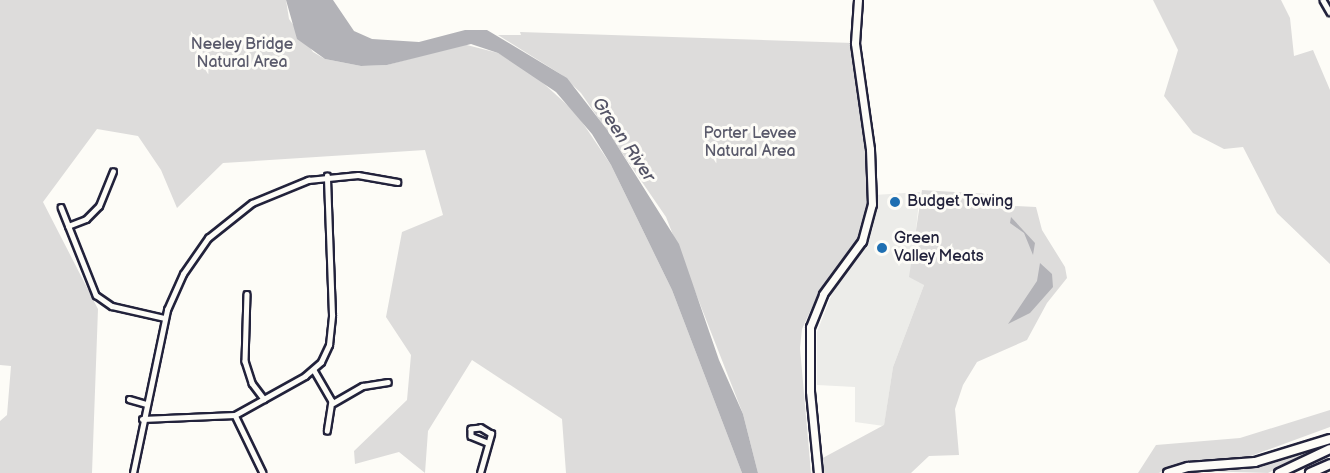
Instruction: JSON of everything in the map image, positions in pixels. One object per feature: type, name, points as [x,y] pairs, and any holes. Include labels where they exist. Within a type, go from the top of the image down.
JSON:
[{"type":"highway","points":[[1168,473],[1188,467],[1255,462],[1330,439]]},
{"type":"highway","points":[[1279,473],[1330,449]]},
{"type":"highway","points":[[1310,473],[1330,464]]},
{"type":"highway","points":[[1174,473],[1192,473]]},
{"type":"street","points":[[818,473],[810,383],[810,327],[823,294],[862,241],[872,204],[870,149],[855,43],[858,0]]},
{"type":"street","points":[[1323,0],[1330,12]]},
{"type":"street","points":[[68,226],[86,219],[99,206],[113,172]]},
{"type":"street","points":[[142,419],[235,415],[314,370],[326,355],[331,332],[333,261],[327,176]]},
{"type":"street","points":[[133,473],[142,419],[165,318],[183,274],[218,228],[264,197],[327,176],[397,182]]},
{"type":"street","points":[[61,207],[86,279],[98,298],[112,306],[165,318]]},
{"type":"street","points":[[247,294],[245,361],[252,383],[264,399]]},
{"type":"street","points":[[314,370],[333,403],[327,431]]},
{"type":"street","points":[[333,403],[363,386],[388,382]]},
{"type":"street","points":[[129,399],[146,404]]},
{"type":"street","points":[[235,415],[264,473]]},
{"type":"street","points":[[480,473],[488,443],[489,430],[471,429],[471,436],[488,443]]},
{"type":"shaded area","points":[[286,0],[333,0],[354,31],[372,39],[419,42],[465,30],[487,30],[567,78],[608,131],[679,244],[719,360],[743,414],[758,473],[742,473],[672,290],[611,165],[592,134],[556,92],[498,53],[471,44],[387,65],[361,66],[325,59],[297,39]]},
{"type":"shaded area","points":[[920,192],[915,239],[924,285],[893,367],[884,426],[855,422],[855,387],[817,385],[817,332],[833,291],[873,229],[874,195]]},
{"type":"shaded area","points":[[1011,217],[1035,243],[1033,255],[1024,233],[1010,223]]},
{"type":"shaded area","points":[[1040,263],[1052,274],[1053,287],[1030,313],[1008,324],[1037,281]]},
{"type":"green space","name":"Neeley Bridge Natural Area","points":[[0,0],[286,0],[289,19],[313,52],[325,59],[361,66],[387,65],[463,44],[498,53],[531,72],[576,113],[611,165],[672,290],[742,473],[566,473],[562,419],[472,360],[428,431],[425,473],[399,452],[355,464],[354,451],[407,400],[411,355],[386,317],[402,232],[443,215],[425,150],[223,163],[177,208],[161,170],[138,136],[97,129],[43,202],[98,309],[92,473],[0,473],[0,421],[7,415],[11,366],[0,365]]},
{"type":"green space","points":[[1153,0],[1281,0],[1290,18],[1294,56],[1313,50],[1330,90],[1330,264],[1277,213],[1243,147],[1224,149],[1193,133],[1164,96],[1178,50]]},
{"type":"green space","name":"Porter Levee Natural Area","points":[[520,32],[853,43],[868,152],[869,206],[858,239],[820,290],[802,329],[800,348],[811,473],[758,473],[743,414],[666,217],[581,93],[562,75],[498,35],[521,35]]},
{"type":"green space","points":[[922,190],[988,194],[993,205],[1036,207],[1042,230],[1065,267],[1067,278],[1047,303],[1027,340],[977,362],[963,385],[955,409],[959,455],[929,456],[911,473],[822,473],[819,460],[884,425],[893,367],[924,285],[909,277]]},
{"type":"green space","points":[[1330,410],[1330,427],[1248,457],[1172,465],[1159,473],[1138,473],[1156,445],[1240,438]]},
{"type":"green space","points":[[1321,445],[1268,473],[1197,471],[1249,468]]},
{"type":"place","name":"Budget Towing","points":[[895,202]]},
{"type":"place","name":"Green Valley Meats","points":[[882,248]]},
{"type":"water label","name":"Green River","points":[[623,140]]}]
